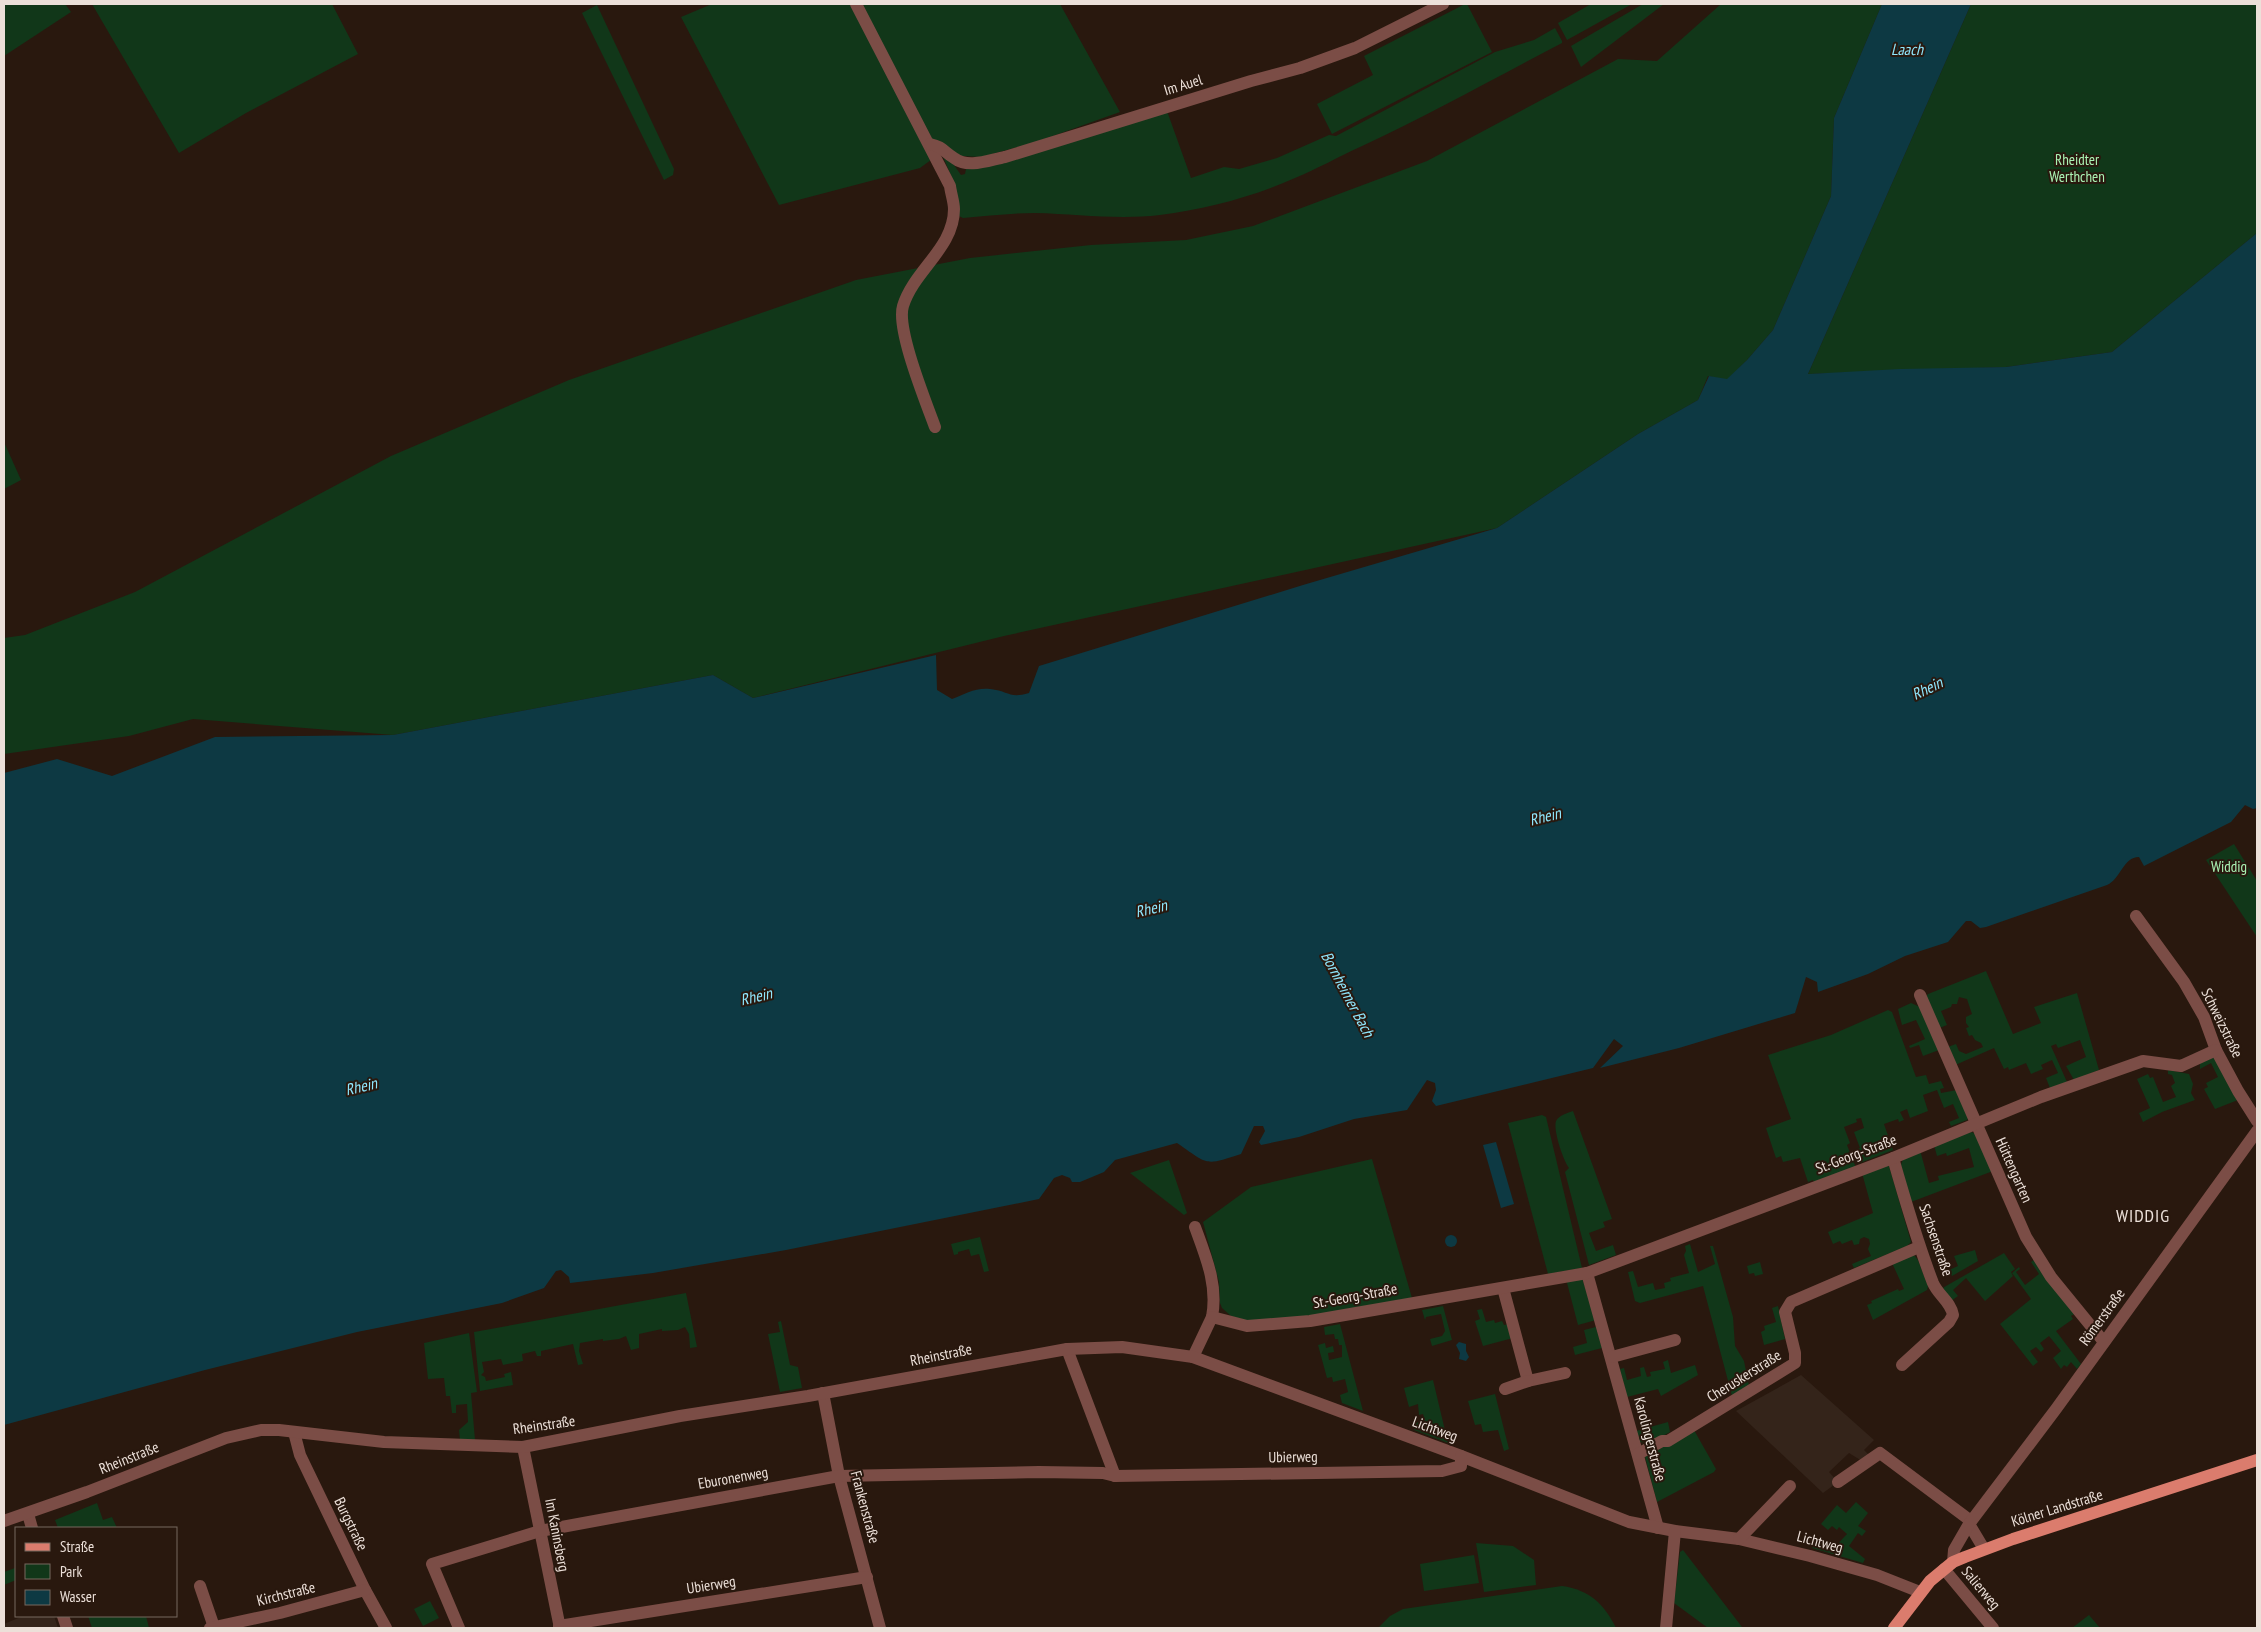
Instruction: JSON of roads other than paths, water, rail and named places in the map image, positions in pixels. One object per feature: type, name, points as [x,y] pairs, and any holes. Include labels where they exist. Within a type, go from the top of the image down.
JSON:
[{"type":"main road","name":"Kölner Landstraße","points":[[1894,1628],[1920,1592],[1949,1565],[1984,1549],[2257,1460]]},
{"type":"street","points":[[856,4],[930,144],[950,186],[954,208],[953,223],[944,244],[914,282],[902,307],[904,335],[935,427]]},
{"type":"street","name":"Im Auel","points":[[930,144],[941,147],[954,159],[965,164],[1005,157],[1251,81],[1300,68],[1355,48],[1443,4]]},
{"type":"street","name":"Schweizstraße","points":[[2136,916],[2184,982],[2204,1017],[2216,1050],[2257,1121]]},
{"type":"street","name":"Hüttengarten","points":[[1920,995],[2026,1237],[2051,1277],[2104,1342]]},
{"type":"street","name":"St.-Georg-Straße","points":[[1212,1317],[1247,1326],[1310,1321],[1588,1273],[1893,1158],[2041,1098],[2143,1061],[2181,1066],[2216,1050]]},
{"type":"street","name":"Römerstraße","points":[[1949,1565],[1954,1550],[1970,1522],[2056,1409],[2257,1131]]},
{"type":"street","name":"Sachsenstraße","points":[[1893,1158],[1919,1247],[1935,1288],[1952,1308],[1953,1315],[1949,1322],[1902,1365]]},
{"type":"street","points":[[1193,1357],[1212,1317],[1215,1293],[1208,1261],[1195,1227]]},
{"type":"street","name":"Cheruskerstraße","points":[[1638,1454],[1662,1441],[1668,1441],[1707,1419],[1795,1363],[1795,1353],[1785,1312],[1791,1302],[1919,1247]]},
{"type":"street","name":"Karolingerstraße","points":[[1588,1273],[1658,1528]]},
{"type":"street","points":[[1503,1288],[1528,1381]]},
{"type":"street","points":[[1612,1357],[1675,1340]]},
{"type":"street","name":"Lichtweg","points":[[1067,1349],[1122,1347],[1193,1357],[1461,1456],[1629,1522],[1675,1531],[1739,1539],[1810,1556],[1869,1572],[1920,1592]]},
{"type":"street","points":[[1067,1349],[1115,1476]]},
{"type":"street","name":"Rheinstraße","points":[[4,1521],[28,1514],[226,1438],[261,1430],[384,1442],[523,1447],[680,1416],[823,1393],[1067,1349]]},
{"type":"street","points":[[1505,1388],[1565,1373]]},
{"type":"street","name":"Frankenstraße","points":[[823,1393],[840,1476],[880,1628]]},
{"type":"street","name":"Burgstraße","points":[[294,1432],[300,1455],[365,1590],[386,1628]]},
{"type":"street","name":"Im Kaninsberg","points":[[523,1447],[560,1627]]},
{"type":"street","points":[[1838,1482],[1880,1453],[1970,1522],[1984,1549]]},
{"type":"street","name":"Ubierweg","points":[[1115,1476],[1442,1471],[1461,1466],[1461,1456]]},
{"type":"street","name":"Eburonenweg","points":[[459,1628],[432,1564],[540,1531],[840,1476],[1039,1472],[1103,1473],[1115,1476]]},
{"type":"street","points":[[1739,1539],[1790,1486]]},
{"type":"street","points":[[28,1514],[32,1527]]},
{"type":"street","points":[[1666,1628],[1675,1531]]},
{"type":"street","name":"Salierweg","points":[[1949,1565],[1993,1628]]},
{"type":"street","name":"Ubierweg","points":[[560,1627],[867,1576]]},
{"type":"street","name":"Kirchstraße","points":[[200,1586],[212,1628],[280,1613],[365,1590]]},
{"type":"water","points":[[1882,4],[1971,4],[1808,374],[1900,369],[2006,367],[2112,352],[2257,233],[2257,808],[2253,809],[2245,805],[2231,822],[2144,866],[2139,857],[2134,858],[2107,885],[1986,927],[1980,928],[1971,921],[1966,921],[1948,942],[1905,956],[1868,974],[1818,992],[1817,982],[1806,977],[1795,1013],[1679,1048],[1600,1068],[1623,1046],[1614,1039],[1593,1068],[1436,1106],[1432,1101],[1436,1090],[1435,1083],[1427,1080],[1407,1110],[1354,1119],[1299,1137],[1261,1145],[1259,1142],[1265,1131],[1263,1126],[1254,1126],[1241,1154],[1213,1162],[1195,1156],[1177,1143],[1115,1160],[1104,1172],[1080,1182],[1072,1182],[1070,1178],[1062,1175],[1054,1178],[1039,1199],[786,1250],[653,1273],[570,1283],[569,1277],[561,1270],[556,1271],[544,1288],[502,1303],[357,1332],[205,1370],[4,1425],[4,773],[57,759],[112,776],[215,737],[393,735],[713,675],[753,698],[936,655],[937,690],[952,699],[980,689],[1022,695],[1029,693],[1039,666],[1497,528],[1638,434],[1698,400],[1709,376],[1727,379],[1747,360],[1773,330],[1831,196],[1834,118]]},
{"type":"water","points":[[1496,1142],[1514,1204],[1501,1208],[1483,1145]]},
{"type":"water","points":[[1449,1235],[1453,1235],[1457,1241],[1453,1247],[1449,1247],[1445,1243],[1445,1239]]},
{"type":"water","points":[[1459,1342],[1466,1344],[1466,1351],[1469,1357],[1466,1361],[1459,1359],[1460,1353],[1456,1345]]},
{"type":"district","name":"WIDDIG","points":[[2143,1216]]},
{"type":"water label","name":"Laach","points":[[1907,49]]},
{"type":"water label","name":"Rhein","points":[[1927,688]]},
{"type":"water label","name":"Rhein","points":[[1545,816]]},
{"type":"water label","name":"Rhein","points":[[1151,908]]},
{"type":"water label","name":"Bornheimer Bach","points":[[1348,994]]},
{"type":"water label","name":"Rhein","points":[[756,996]]},
{"type":"water label","name":"Rhein","points":[[361,1086]]},
{"type":"park label","name":"Rheidter Werthchen","points":[[2077,168]]},
{"type":"park label","name":"Widdig","points":[[2229,867]]}]
